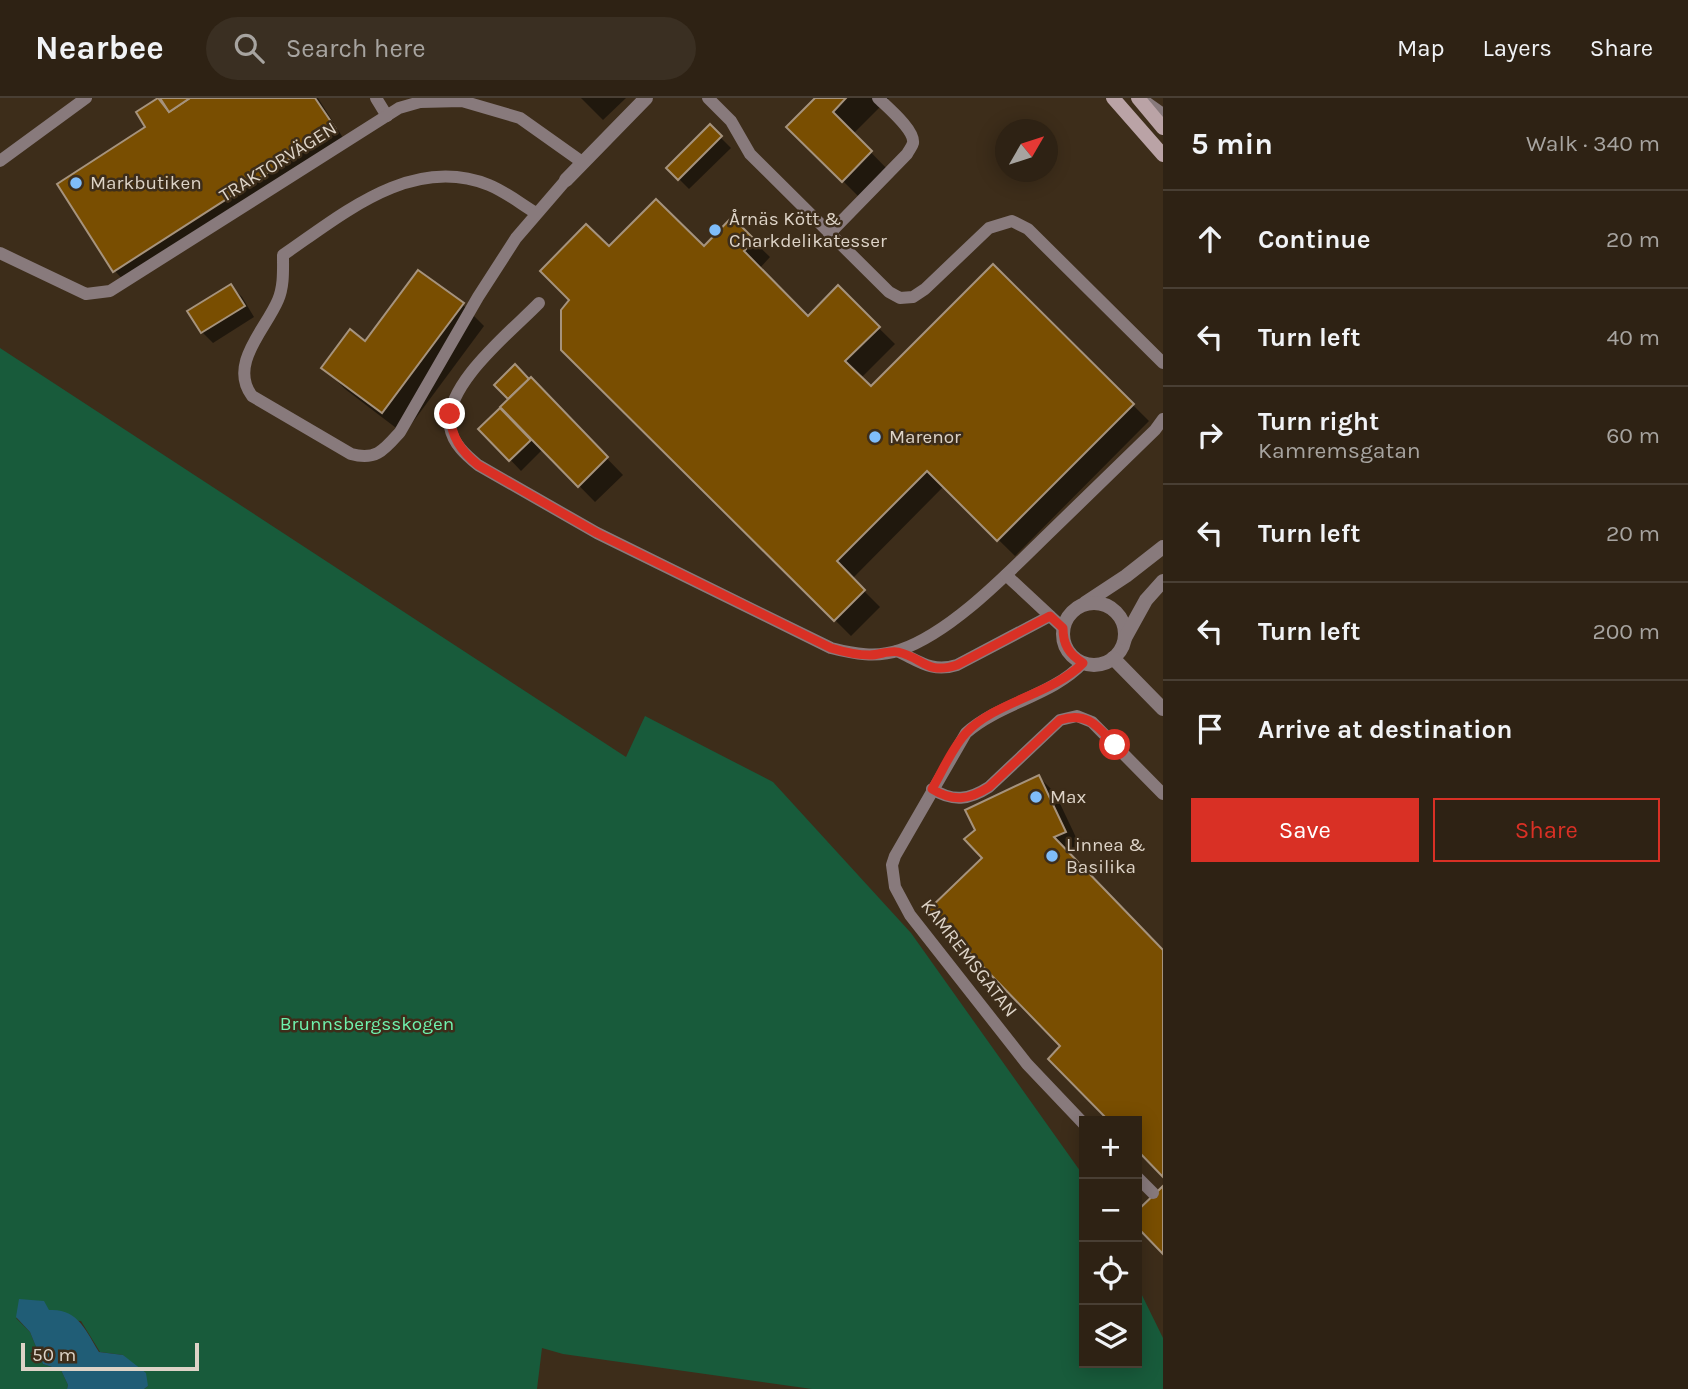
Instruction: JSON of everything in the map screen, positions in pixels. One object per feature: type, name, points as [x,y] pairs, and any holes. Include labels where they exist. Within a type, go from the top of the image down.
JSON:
[{"type":"main road","points":[[1113,98],[1163,155]]},
{"type":"main road","points":[[1139,98],[1163,128]]},
{"type":"street","points":[[566,180],[646,98]]},
{"type":"street","points":[[1163,547],[1126,576],[1074,610],[1063,628],[1067,649],[1083,663],[1094,665],[1113,657],[1121,649],[1146,600],[1163,582]]},
{"type":"street","points":[[1083,604],[1094,603],[1114,610],[1121,618],[1124,639]]},
{"type":"street","points":[[1113,657],[1163,709]]},
{"type":"lane","points":[[0,161],[86,98]]},
{"type":"lane","points":[[376,98],[387,116]]},
{"type":"lane","points":[[708,98],[731,121],[750,154],[889,292],[900,298],[913,297],[925,289],[989,228],[1012,221],[1028,229],[1163,363]]},
{"type":"lane","points":[[829,234],[913,144],[912,134],[906,126],[878,98]]},
{"type":"lane","points":[[1139,98],[1163,114]]},
{"type":"lane","name":"TRAKTORVÄGEN","points":[[0,253],[86,294],[110,291],[399,108],[421,102],[462,101],[520,118],[582,162]]},
{"type":"lane","points":[[536,213],[491,186],[467,178],[441,175],[416,179],[386,190],[354,207],[283,255],[283,284],[279,299],[244,362],[246,388],[252,396],[351,454],[362,457],[376,455],[400,432],[478,297],[516,238],[566,180]]},
{"type":"lane","points":[[539,303],[469,375],[455,398],[450,414],[450,427],[464,453],[478,465],[597,533],[831,648],[855,654],[873,655],[897,651],[915,644],[944,625],[1006,575],[1163,419]]},
{"type":"lane","points":[[1006,575],[1063,628]]},
{"type":"lane","points":[[897,651],[934,669],[944,669],[957,665],[1050,616]]},
{"type":"lane","name":"KAMREMSGATAN","points":[[1079,1119],[1027,1064],[916,922],[900,899],[893,874],[895,856],[959,743],[972,727],[1068,676],[1083,663]]},
{"type":"lane","points":[[932,789],[951,799],[968,798],[980,793],[1060,720],[1077,716],[1092,722],[1163,794]]},
{"type":"lane","points":[[1139,1179],[1153,1193]]},
{"type":"green space","name":"Brunnsbergsskogen","points":[[0,348],[626,757],[645,716],[773,782],[911,933],[1079,1169],[1079,1368],[1142,1368],[1142,1295],[1163,1338],[1163,1389],[812,1389],[563,1354],[542,1348],[537,1389],[144,1389],[148,1386],[123,1355],[100,1352],[81,1321],[16,1318],[30,1332],[43,1364],[61,1370],[68,1385],[67,1389],[0,1389]]},
{"type":"water","points":[[19,1299],[44,1301],[49,1310],[59,1310],[74,1317],[99,1352],[123,1355],[146,1373],[148,1386],[144,1389],[67,1389],[68,1385],[61,1370],[43,1364],[30,1332],[16,1317]]},
{"type":"building","points":[[158,98],[169,112],[190,98],[315,98],[336,129],[113,272],[57,184],[145,127],[136,112]]},
{"type":"building","points":[[160,98],[190,98],[169,112]]},
{"type":"building","points":[[815,98],[846,98],[833,112],[872,151],[842,182],[786,127]]},
{"type":"building","points":[[710,124],[722,136],[678,180],[666,168]]},
{"type":"building","name":"Marenor","points":[[656,199],[704,246],[732,217],[755,240],[744,251],[808,316],[838,285],[880,327],[845,361],[871,386],[993,264],[1134,404],[997,541],[927,471],[837,561],[865,590],[834,621],[561,350],[561,310],[569,300],[540,271],[586,224],[609,246]]},
{"type":"building","points":[[418,270],[464,303],[382,413],[321,368],[350,329],[365,341]]},
{"type":"building","points":[[231,284],[245,306],[201,333],[187,311]]},
{"type":"building","points":[[515,364],[529,379],[508,399],[494,385]]},
{"type":"building","points":[[531,377],[608,457],[578,487],[500,407]]},
{"type":"building","points":[[500,408],[531,440],[509,461],[478,429]]},
{"type":"building","points":[[1039,775],[1066,832],[1054,837],[1163,950],[1163,1177],[1142,1155],[1142,1116],[1104,1116],[1048,1059],[1060,1046],[928,910],[982,858],[964,839],[975,830],[965,810]]},
{"type":"building","points":[[1163,1186],[1163,1254],[1142,1232],[1142,1206]]},
{"type":"place","name":"Markbutiken","points":[[76,183]]},
{"type":"place","name":"Årnäs Kött & Charkdelikatesser","points":[[715,230]]},
{"type":"place","name":"Marenor","points":[[875,437]]},
{"type":"place","name":"Max","points":[[1036,797]]},
{"type":"place","name":"Linnea & Basilika","points":[[1052,856]]},
{"type":"route","points":[[450,414],[450,427],[455,440],[464,453],[478,465],[597,533],[831,648],[873,655],[897,651],[934,669],[944,669],[957,665],[1050,616],[1063,628],[1067,649],[1083,663],[1068,676],[983,720],[966,733],[932,789],[951,799],[968,798],[989,787],[1060,720],[1069,717],[1077,716],[1092,722],[1115,745]]}]
